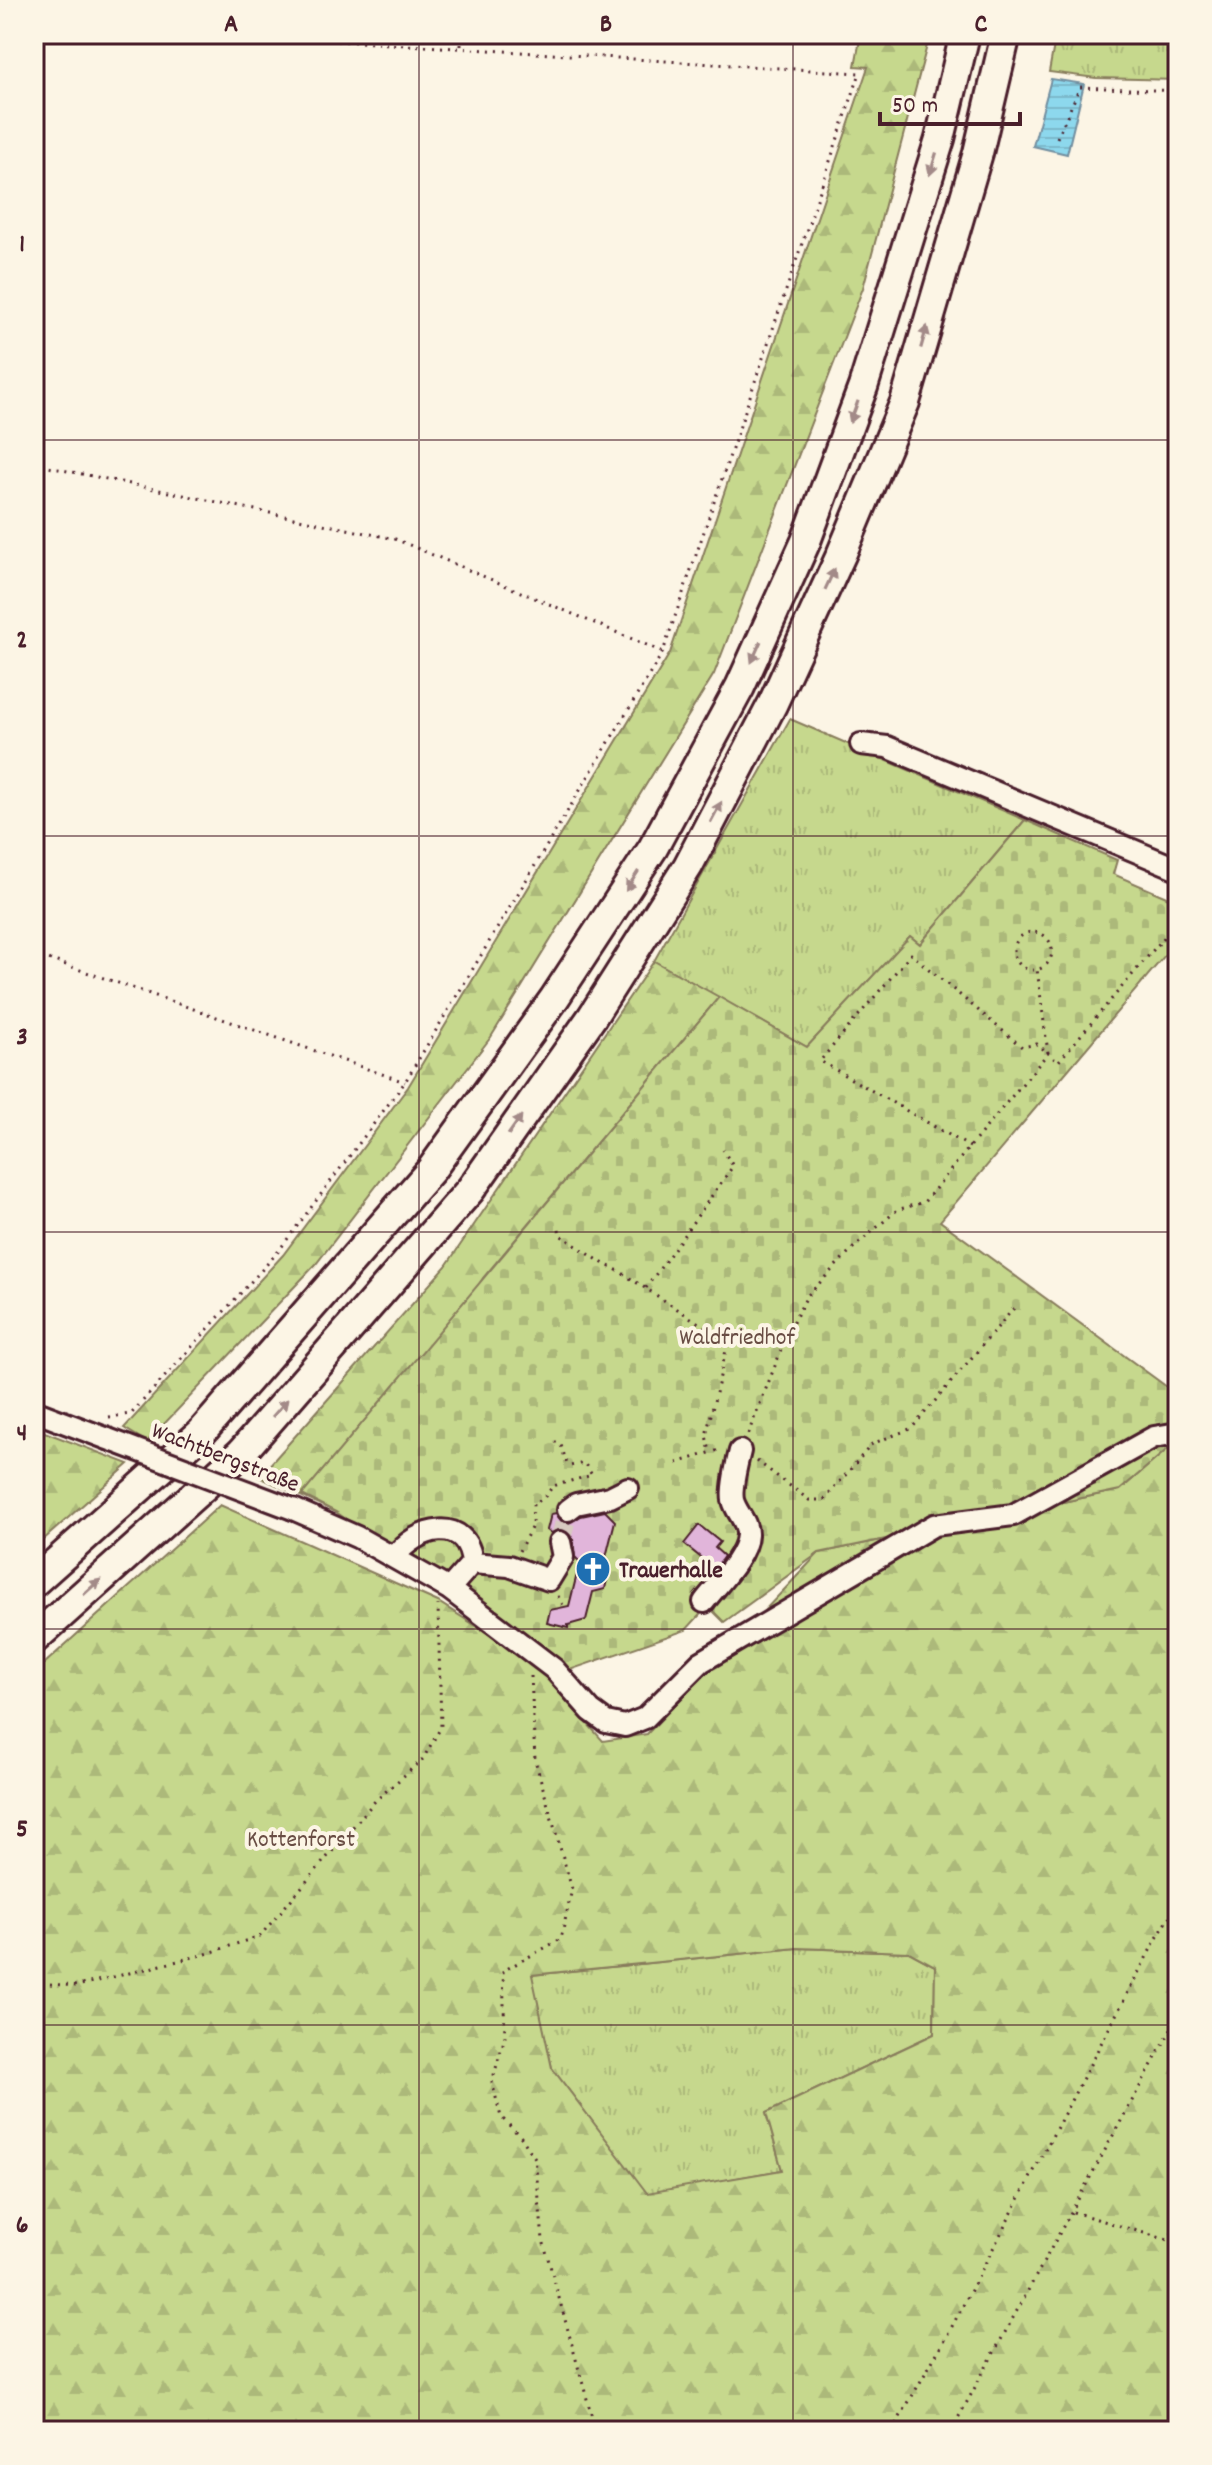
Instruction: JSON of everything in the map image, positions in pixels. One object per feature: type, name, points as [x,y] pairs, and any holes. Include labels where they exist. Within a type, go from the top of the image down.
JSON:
[{"type":"highway","points":[[34,1582],[201,1433],[431,1170],[554,999],[653,848],[740,687],[806,541],[877,343],[940,139],[965,34]]},
{"type":"highway","points":[[34,1639],[241,1453],[471,1189],[592,1017],[688,866],[773,703],[841,555],[905,402],[978,153],[1006,34]]},
{"type":"street","points":[[861,744],[887,747],[1178,869]]},
{"type":"street","name":"Wachtbergstraße","points":[[34,1411],[293,1509],[395,1557],[449,1589],[554,1669],[591,1711],[606,1722],[625,1726],[645,1718],[701,1662],[934,1525],[1013,1515],[1154,1437],[1178,1433]]},
{"type":"street","points":[[704,1602],[745,1544],[746,1526],[733,1495],[740,1451]]},
{"type":"street","points":[[568,1510],[576,1504],[610,1497],[628,1488]]},
{"type":"street","points":[[395,1557],[404,1544],[419,1536],[435,1530],[452,1531],[463,1538],[471,1549],[472,1563],[449,1589]]},
{"type":"street","points":[[472,1563],[509,1566],[549,1580],[563,1557],[560,1542]]},
{"type":"path","points":[[81,1429],[89,1420],[131,1414],[277,1253],[405,1082],[663,652],[860,73],[229,34]]},
{"type":"path","points":[[461,34],[461,47]]},
{"type":"path","points":[[1057,138],[1080,87],[1178,91]]},
{"type":"path","points":[[34,464],[395,539],[663,652]]},
{"type":"path","points":[[970,1147],[820,1061],[911,954],[1022,1047],[1037,1044],[1058,1062],[1178,921]]},
{"type":"path","points":[[1026,934],[1042,935],[1051,948],[1049,961],[1037,969],[1025,968],[1015,958],[1016,944],[1026,934]]},
{"type":"path","points":[[34,954],[405,1082]]},
{"type":"path","points":[[740,1451],[790,1328],[807,1296],[852,1249],[897,1210],[924,1202],[1048,1053],[1037,969]]},
{"type":"path","points":[[646,1288],[733,1166],[723,1150]]},
{"type":"path","points":[[559,1229],[560,1235],[728,1342],[790,1328]]},
{"type":"path","points":[[677,1463],[710,1451],[740,1451],[809,1500],[824,1500],[872,1444],[912,1428],[1014,1308]]},
{"type":"path","points":[[710,1451],[706,1436],[728,1342]]},
{"type":"path","points":[[509,1566],[532,1526],[533,1504],[543,1499],[553,1486],[592,1475],[584,1463],[567,1464],[561,1445],[552,1442]]},
{"type":"path","points":[[34,1983],[77,1986],[206,1954],[260,1936],[375,1801],[423,1759],[441,1727],[438,1602],[472,1607]]},
{"type":"path","points":[[522,1645],[530,1660],[535,1760],[572,1889],[561,1939],[503,1971],[505,2037],[492,2082],[501,2117],[521,2137],[535,2158],[543,2240],[595,2428],[599,2431]]},
{"type":"path","points":[[892,2431],[948,2334],[1154,1943],[1178,1904]]},
{"type":"path","points":[[951,2431],[1178,2017]]},
{"type":"path","points":[[1073,2212],[1178,2243]]},
{"type":"green space","points":[[861,34],[930,34],[863,288],[714,674],[491,1037],[316,1264],[147,1442],[124,1428],[283,1255],[408,1087],[670,653],[868,67],[855,66]]},
{"type":"green space","points":[[1056,34],[1178,34],[1178,80],[1096,78],[1049,72]]},
{"type":"green space","points":[[790,719],[1025,820],[920,944],[910,936],[807,1047],[654,961]]},
{"type":"green space","name":"Waldfriedhof","points":[[1025,820],[1117,860],[1113,874],[1178,902],[1178,940],[940,1221],[1178,1395],[1178,1440],[1120,1490],[819,1553],[724,1622],[708,1606],[686,1630],[564,1672],[336,1512],[302,1495],[719,997],[807,1047],[910,936],[920,944]]},
{"type":"green space","points":[[654,961],[719,997],[483,1278],[336,1512],[259,1477],[446,1266]]},
{"type":"green space","points":[[34,1428],[129,1464],[34,1548]]},
{"type":"green space","name":"Kottenforst","points":[[1178,1440],[1178,2431],[34,2431],[34,1673],[220,1505],[438,1602],[530,1660],[603,1741],[647,1734],[819,1553],[1120,1490]],"holes":[[[797,1948],[909,1952],[935,1966],[934,2034],[766,2113],[782,2170],[647,2193],[552,2068],[532,1975]]]},
{"type":"green space","points":[[797,1948],[909,1952],[935,1966],[934,2034],[766,2113],[782,2170],[647,2194],[552,2068],[531,1975]]},
{"type":"water","points":[[1051,79],[1084,84],[1067,154],[1033,146]]},
{"type":"building","name":"Trauerhalle","points":[[605,1511],[615,1521],[604,1565],[609,1570],[605,1589],[593,1592],[586,1620],[568,1625],[568,1628],[547,1623],[550,1610],[569,1606],[580,1562],[575,1557],[573,1539],[569,1533],[558,1529],[551,1533],[547,1530],[551,1514],[556,1513],[562,1522],[569,1523],[581,1516]]},
{"type":"building","points":[[699,1525],[720,1542],[715,1548],[724,1556],[715,1569],[684,1544]]},
{"type":"tunnel","points":[[560,1542],[568,1510]]},
{"type":"place","name":"Trauerhalle","points":[[593,1569]]}]
